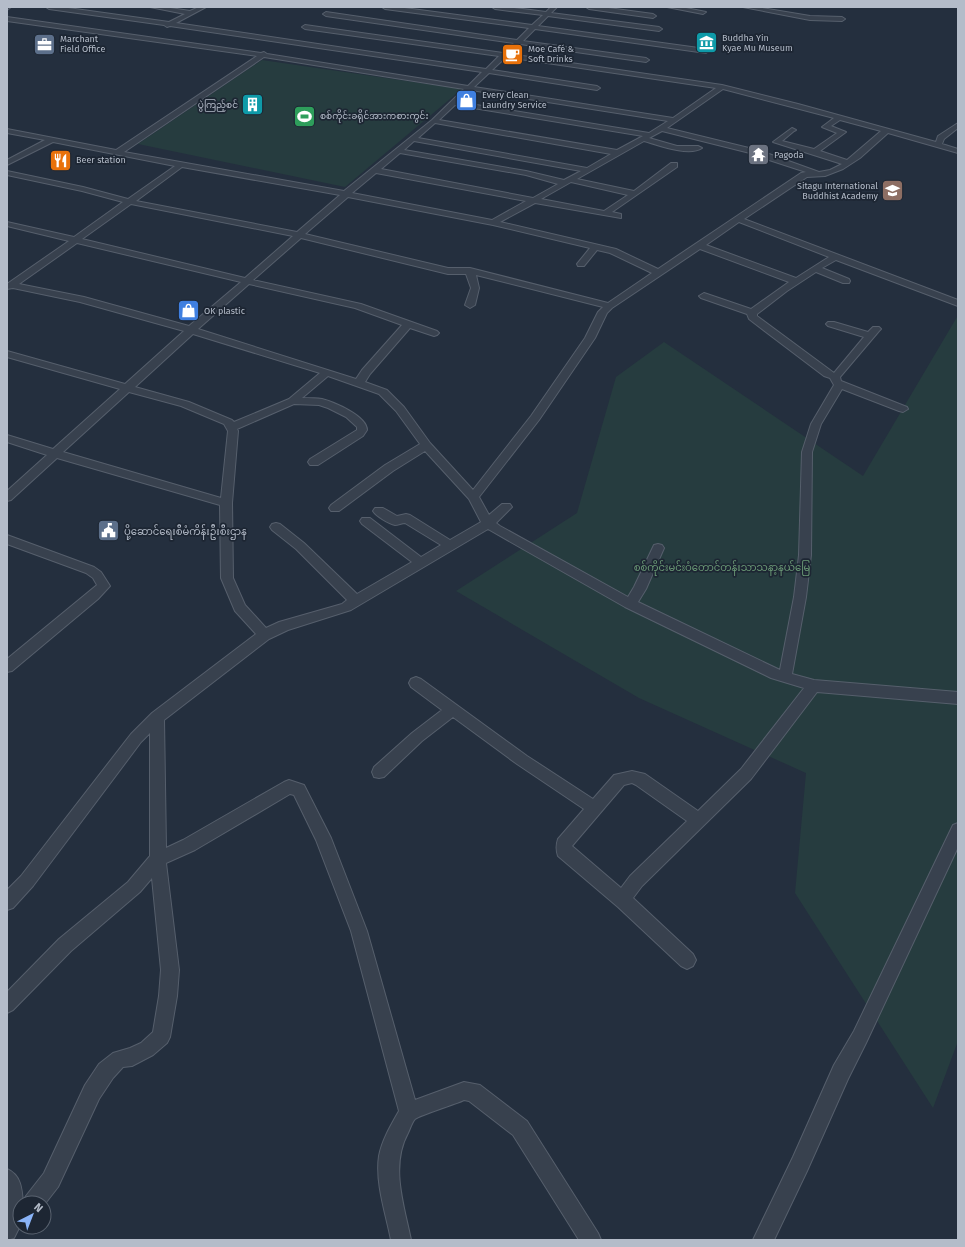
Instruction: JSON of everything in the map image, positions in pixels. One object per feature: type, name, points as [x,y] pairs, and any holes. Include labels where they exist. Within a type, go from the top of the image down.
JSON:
[{"type":"street","points":[[50,7],[169,24],[279,44],[487,71],[597,88]]},
{"type":"street","points":[[73,18],[98,7]]},
{"type":"street","points":[[153,7],[192,13]]},
{"type":"street","points":[[162,28],[203,7]]},
{"type":"street","points":[[118,152],[336,7]]},
{"type":"street","points":[[385,7],[706,51]]},
{"type":"street","points":[[429,13],[436,7]]},
{"type":"street","points":[[495,7],[659,29]]},
{"type":"street","points":[[7,497],[192,329],[346,194],[434,121],[554,7]]},
{"type":"street","points":[[589,7],[653,16]]},
{"type":"street","points":[[670,7],[703,12]]},
{"type":"street","points":[[746,7],[810,18],[842,19]]},
{"type":"street","points":[[321,17],[519,41],[646,60]]},
{"type":"street","points":[[7,19],[470,87],[674,120]]},
{"type":"street","points":[[54,26],[66,20]]},
{"type":"street","points":[[300,30],[505,55],[722,87],[839,117],[958,151]]},
{"type":"street","points":[[140,38],[154,31]]},
{"type":"street","points":[[493,223],[661,129],[722,87]]},
{"type":"street","points":[[453,103],[646,137],[675,147],[692,149],[698,148]]},
{"type":"street","points":[[815,152],[842,132],[826,127],[839,117]]},
{"type":"street","points":[[434,121],[618,153]]},
{"type":"street","points":[[938,146],[941,138],[958,125]]},
{"type":"street","points":[[661,129],[750,151]]},
{"type":"street","points":[[792,130],[777,142],[815,152],[847,163]]},
{"type":"street","points":[[7,131],[493,223],[613,251],[657,272]]},
{"type":"street","points":[[766,156],[816,173],[825,174],[841,169],[886,131]]},
{"type":"street","points":[[413,139],[588,170]]},
{"type":"street","points":[[7,164],[51,140]]},
{"type":"street","points":[[399,151],[635,194]]},
{"type":"street","points":[[10,287],[181,165]]},
{"type":"street","points":[[606,213],[635,194],[674,165]]},
{"type":"street","points":[[375,170],[618,216]]},
{"type":"street","points":[[7,173],[83,189],[131,202],[299,235],[448,271],[470,272],[609,306]]},
{"type":"street","points":[[473,497],[535,418],[590,338],[603,312],[609,306],[657,272],[804,175],[816,173]]},
{"type":"street","points":[[737,219],[958,303]]},
{"type":"street","points":[[7,224],[358,306],[434,333]]},
{"type":"street","points":[[698,245],[796,281]]},
{"type":"street","points":[[581,264],[596,246]]},
{"type":"street","points":[[752,313],[796,281],[836,256]]},
{"type":"street","points":[[816,269],[846,281]]},
{"type":"street","points":[[470,272],[475,288],[470,305]]},
{"type":"street","points":[[10,287],[81,299],[192,329],[327,372],[383,392],[400,409],[426,445],[473,497],[488,523],[496,529],[630,604],[776,674],[814,686],[958,698]]},
{"type":"street","points":[[704,296],[752,313]]},
{"type":"street","points":[[752,313],[751,315],[753,318],[837,380],[903,409]]},
{"type":"street","points":[[359,383],[366,372],[408,324]]},
{"type":"street","points":[[785,677],[800,596],[805,555],[807,452],[816,424],[837,380],[837,375],[873,332],[831,324]]},
{"type":"street","points":[[7,354],[185,404],[228,422],[233,431],[226,503],[227,578],[240,608],[264,635]]},
{"type":"street","points":[[232,427],[293,401],[327,372]]},
{"type":"street","points":[[293,401],[320,402],[332,406],[350,415],[362,426],[362,430],[359,434],[314,462]]},
{"type":"street","points":[[7,438],[226,503]]},
{"type":"street","points":[[335,508],[389,468],[426,445]]},
{"type":"street","points":[[7,902],[27,881],[136,738],[158,717],[264,635],[284,626],[346,607],[488,523],[506,507]]},
{"type":"street","points":[[379,511],[396,521],[406,518],[450,545]]},
{"type":"street","points":[[366,521],[421,563]]},
{"type":"street","points":[[276,528],[300,546],[356,601]]},
{"type":"street","points":[[7,539],[90,570],[97,575],[104,586],[88,601],[7,667]]},
{"type":"street","points":[[630,604],[640,589],[658,548]]},
{"type":"street","points":[[416,683],[522,760],[595,808]]},
{"type":"street","points":[[624,901],[626,894],[636,881],[746,774],[814,686]]},
{"type":"street","points":[[379,772],[417,737],[452,710]]},
{"type":"street","points":[[39,1195],[50,1180],[92,1092],[106,1070],[119,1059],[132,1057],[147,1049],[161,1037],[168,996],[170,970],[158,859],[158,717]]},
{"type":"street","points":[[687,960],[624,901],[564,851],[564,844],[619,780],[632,777],[640,779],[699,820]]},
{"type":"street","points":[[7,1004],[65,945],[134,887],[158,859],[189,845],[289,787],[299,790],[323,838],[359,931],[409,1112]]},
{"type":"street","points":[[764,1240],[841,1072],[860,1037],[958,830]]},
{"type":"street","points":[[401,1240],[391,1183],[389,1158],[397,1132],[409,1112],[464,1091],[473,1092],[520,1128],[591,1240]]},
{"type":"street","points":[[7,1179],[12,1188],[12,1195]]},
{"type":"green space","name":"စစ်ကိုင်းခရိုင်အားကစားကွင်း","points":[[262,60],[462,89],[345,187],[138,144]]},
{"type":"green space","name":"စစ်ကိုင်းမင်းဝံတောင်တန်းသာသနာ့နယ်မြေ","points":[[958,305],[958,1041],[933,1108],[795,893],[806,773],[639,698],[456,591],[577,513],[616,377],[664,342],[863,476],[957,317]]},
{"type":"place","name":"Buddha Yin Kyae Mu Museum","points":[[706,43]]},
{"type":"place","name":"Marchant Field Office","points":[[45,44]]},
{"type":"place","name":"Moe Café & Soft Drinks","points":[[513,54]]},
{"type":"place","name":"Every Clean Laundry Service","points":[[466,100]]},
{"type":"place","name":"ပွဲကြည့်စင်","points":[[253,105]]},
{"type":"place","name":"စစ်ကိုင်းခရိုင်အားကစားကွင်း","points":[[304,116]]},
{"type":"place","name":"Pagoda","points":[[758,155]]},
{"type":"place","name":"Beer station","points":[[60,160]]},
{"type":"place","name":"Sitagu International Buddhist Academy","points":[[893,191]]},
{"type":"place","name":"OK plastic","points":[[189,311]]},
{"type":"place","name":"ပို့ဆောင်ရေးစီမံကိန်းဦးစီးဌာန","points":[[109,531]]}]
